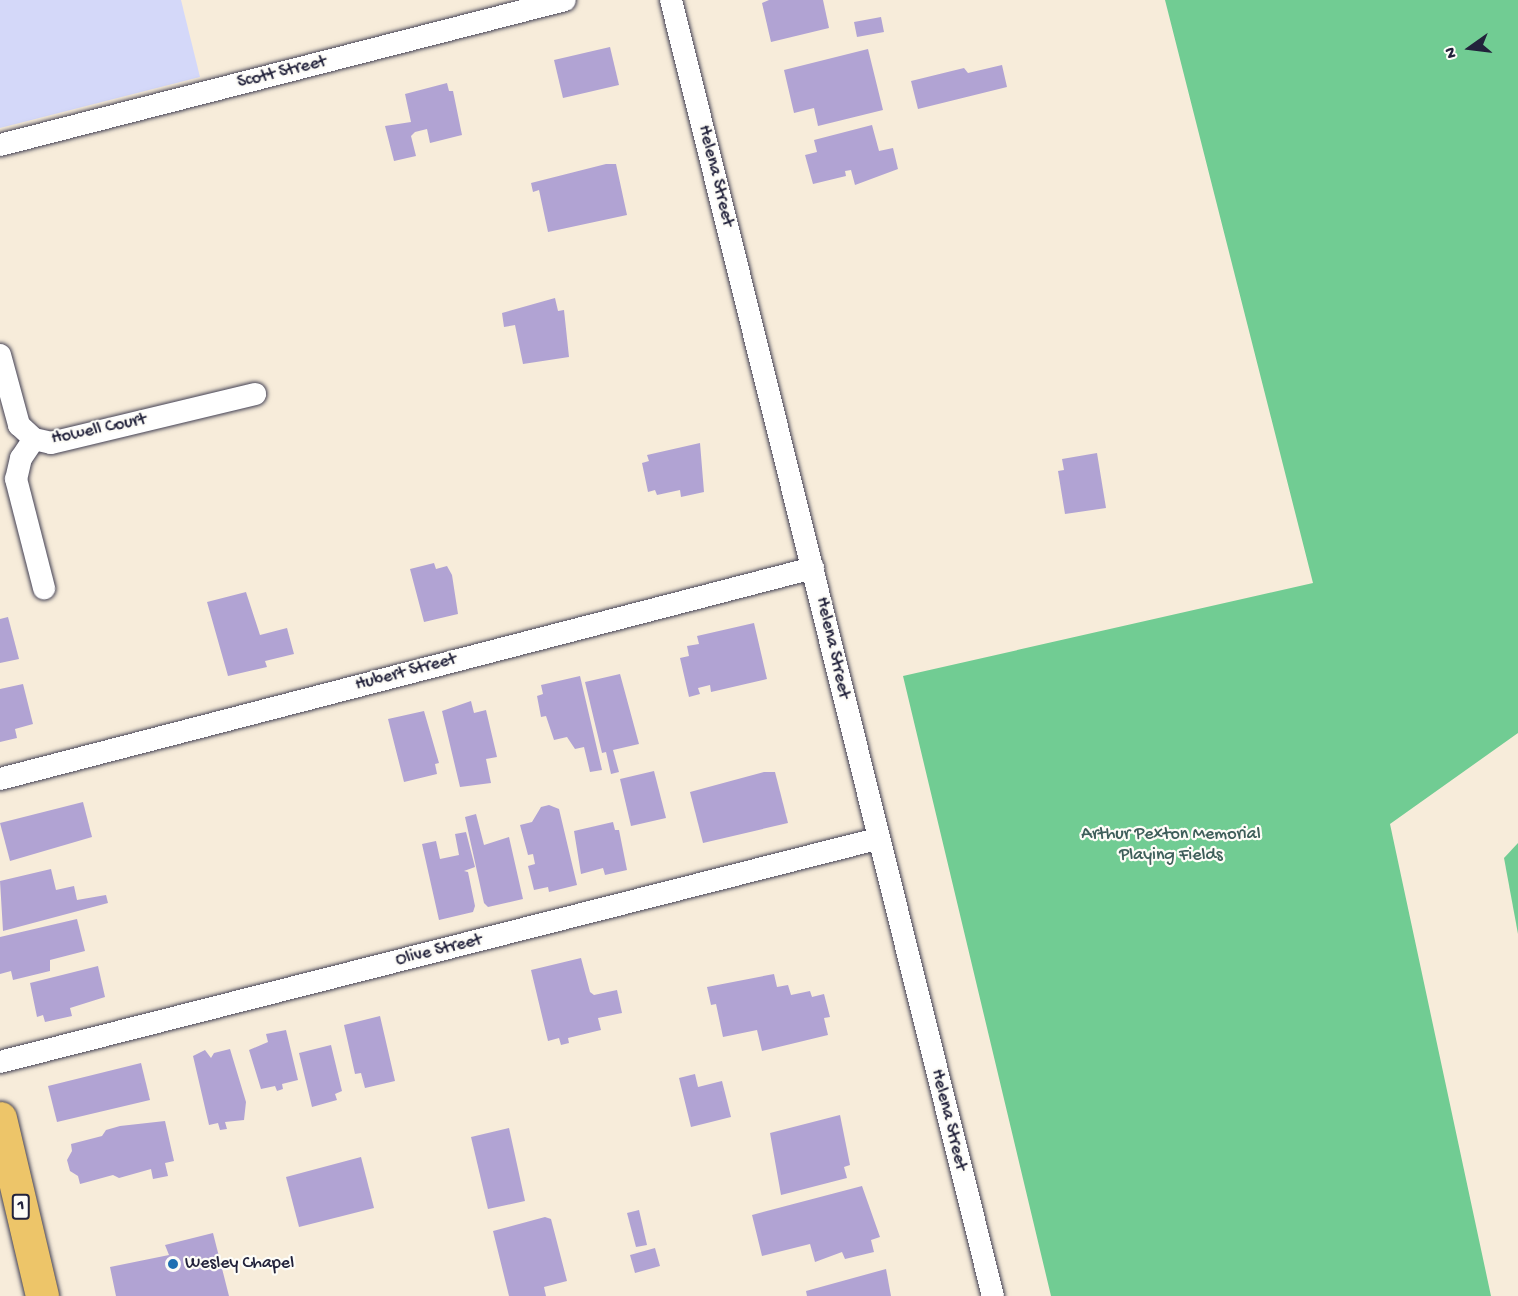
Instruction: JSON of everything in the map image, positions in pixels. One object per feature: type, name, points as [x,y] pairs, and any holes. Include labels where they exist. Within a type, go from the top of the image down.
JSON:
[{"type":"highway","name":"1","points":[[0,1118],[42,1296]]},
{"type":"street","name":"Scott Street","points":[[0,145],[565,0]]},
{"type":"street","name":"Helena Street","points":[[671,0],[813,567],[877,839],[993,1296]]},
{"type":"street","name":"Howell Court","points":[[0,355],[20,425],[34,439],[51,443],[255,394]]},
{"type":"street","points":[[34,439],[21,458],[16,479],[44,588]]},
{"type":"street","name":"Hubert Street","points":[[0,779],[813,567]]},
{"type":"street","name":"Olive Street","points":[[0,1062],[877,839]]},
{"type":"shaded area","points":[[0,0],[181,0],[200,77],[0,128]]},
{"type":"green space","name":"Arthur Pexton Memorial Playing Fields","points":[[1165,0],[1518,0],[1518,733],[1390,824],[1491,1296],[1051,1296],[903,676],[1313,583]]},
{"type":"green space","points":[[1518,843],[1518,934],[1504,858]]},
{"type":"building","points":[[769,0],[823,0],[829,28],[771,42],[762,3]]},
{"type":"building","points":[[881,17],[884,32],[857,37],[854,22]]},
{"type":"building","points":[[610,47],[619,85],[563,98],[554,60]]},
{"type":"building","points":[[868,49],[883,110],[818,126],[814,108],[794,113],[784,70]]},
{"type":"building","points":[[1002,65],[1007,87],[918,109],[911,81],[964,68],[968,73]]},
{"type":"building","points":[[447,83],[449,91],[453,91],[462,135],[430,143],[427,129],[415,132],[411,136],[416,156],[394,161],[385,126],[411,122],[405,94]]},
{"type":"building","points":[[872,125],[879,151],[893,148],[898,169],[855,185],[851,170],[845,171],[846,176],[813,184],[805,155],[817,152],[814,140]]},
{"type":"building","points":[[606,164],[616,164],[627,215],[548,232],[539,190],[533,192],[531,183]]},
{"type":"building","points":[[555,298],[558,311],[564,310],[569,357],[523,364],[515,325],[504,327],[502,313]]},
{"type":"building","points":[[700,443],[704,492],[681,497],[680,490],[657,495],[655,490],[648,492],[642,463],[649,461],[647,455]]},
{"type":"building","points":[[1097,453],[1106,508],[1065,514],[1058,471],[1064,470],[1062,459]]},
{"type":"building","points":[[434,563],[436,569],[447,566],[452,575],[458,614],[424,622],[410,569]]},
{"type":"building","points":[[246,592],[260,635],[287,628],[294,654],[265,661],[267,667],[228,676],[207,602]]},
{"type":"building","points":[[8,617],[19,659],[0,663],[0,619]]},
{"type":"building","points":[[754,623],[767,679],[711,692],[710,685],[698,688],[700,694],[689,697],[680,658],[689,656],[687,646],[699,644],[697,636]]},
{"type":"building","points":[[620,674],[639,744],[613,750],[619,772],[611,774],[606,752],[602,753],[585,682]]},
{"type":"building","points":[[580,676],[602,770],[590,772],[584,747],[575,749],[567,737],[554,740],[546,716],[541,717],[537,696],[543,694],[541,685]]},
{"type":"building","points":[[23,684],[33,724],[15,729],[17,738],[0,742],[0,689]]},
{"type":"building","points":[[471,701],[474,713],[486,710],[497,757],[486,759],[491,783],[460,787],[442,711]]},
{"type":"building","points":[[424,711],[439,763],[435,764],[437,774],[404,782],[388,719]]},
{"type":"building","points":[[654,771],[666,818],[631,826],[620,779]]},
{"type":"building","points":[[764,772],[775,772],[788,823],[703,843],[690,792]]},
{"type":"building","points":[[83,802],[92,837],[10,861],[0,823]]},
{"type":"building","points":[[549,805],[559,809],[577,885],[549,892],[548,887],[534,890],[528,866],[535,864],[533,854],[528,855],[520,825],[532,822],[541,807]]},
{"type":"building","points":[[476,814],[484,845],[509,837],[523,899],[488,907],[484,903],[465,817]]},
{"type":"building","points":[[613,822],[615,830],[619,830],[627,870],[605,875],[603,868],[581,874],[574,831]]},
{"type":"building","points":[[466,832],[475,867],[464,871],[468,872],[475,906],[473,912],[439,920],[422,844],[436,841],[440,859],[459,855],[455,834]]},
{"type":"building","points":[[51,869],[56,890],[74,886],[77,900],[106,895],[108,903],[3,931],[0,881]]},
{"type":"building","points":[[77,919],[85,951],[50,960],[50,971],[13,980],[11,971],[0,974],[0,937]]},
{"type":"building","points":[[581,958],[590,992],[594,995],[617,990],[622,1013],[598,1018],[601,1030],[568,1038],[569,1043],[561,1045],[559,1038],[548,1041],[531,970]]},
{"type":"building","points":[[98,966],[105,997],[70,1008],[72,1016],[45,1022],[43,1015],[37,1017],[30,983]]},
{"type":"building","points":[[774,974],[777,987],[788,985],[791,995],[810,991],[812,997],[824,994],[830,1017],[824,1018],[828,1035],[762,1051],[757,1030],[723,1037],[716,1004],[711,1005],[707,987]]},
{"type":"building","points":[[380,1016],[395,1081],[365,1088],[361,1073],[355,1074],[344,1025]]},
{"type":"building","points":[[286,1030],[298,1080],[282,1084],[283,1089],[277,1091],[275,1086],[261,1089],[249,1050],[268,1042],[266,1034]]},
{"type":"building","points":[[331,1045],[342,1091],[335,1094],[337,1100],[312,1107],[299,1053]]},
{"type":"building","points":[[230,1049],[246,1102],[244,1120],[225,1122],[227,1129],[220,1130],[218,1123],[209,1125],[193,1056],[205,1050],[211,1058],[214,1053]]},
{"type":"building","points":[[141,1063],[150,1100],[57,1122],[48,1086]]},
{"type":"building","points":[[695,1074],[698,1087],[722,1081],[731,1117],[691,1127],[679,1078]]},
{"type":"building","points":[[840,1115],[850,1165],[844,1167],[847,1178],[781,1195],[770,1133]]},
{"type":"building","points":[[165,1121],[174,1161],[165,1163],[168,1176],[153,1179],[151,1169],[119,1178],[113,1175],[80,1184],[78,1176],[70,1171],[67,1160],[72,1151],[71,1144],[102,1136],[106,1130],[120,1126]]},
{"type":"building","points":[[509,1128],[525,1201],[488,1209],[471,1137]]},
{"type":"building","points":[[361,1157],[374,1208],[299,1227],[286,1177]]},
{"type":"building","points":[[862,1186],[880,1237],[871,1240],[874,1252],[845,1259],[842,1252],[815,1262],[810,1244],[762,1256],[752,1215]]},
{"type":"building","points":[[639,1210],[647,1245],[636,1247],[627,1213]]},
{"type":"building","points":[[545,1217],[551,1219],[567,1281],[544,1287],[546,1296],[509,1296],[493,1231]]},
{"type":"building","name":"Wesley Chapel","points":[[213,1233],[229,1296],[116,1296],[110,1267],[169,1255],[165,1245]]},
{"type":"building","points":[[655,1248],[660,1266],[635,1273],[630,1255]]},
{"type":"building","points":[[886,1269],[891,1296],[807,1296],[806,1291]]},
{"type":"place","name":"Wesley Chapel","points":[[173,1264]]}]
